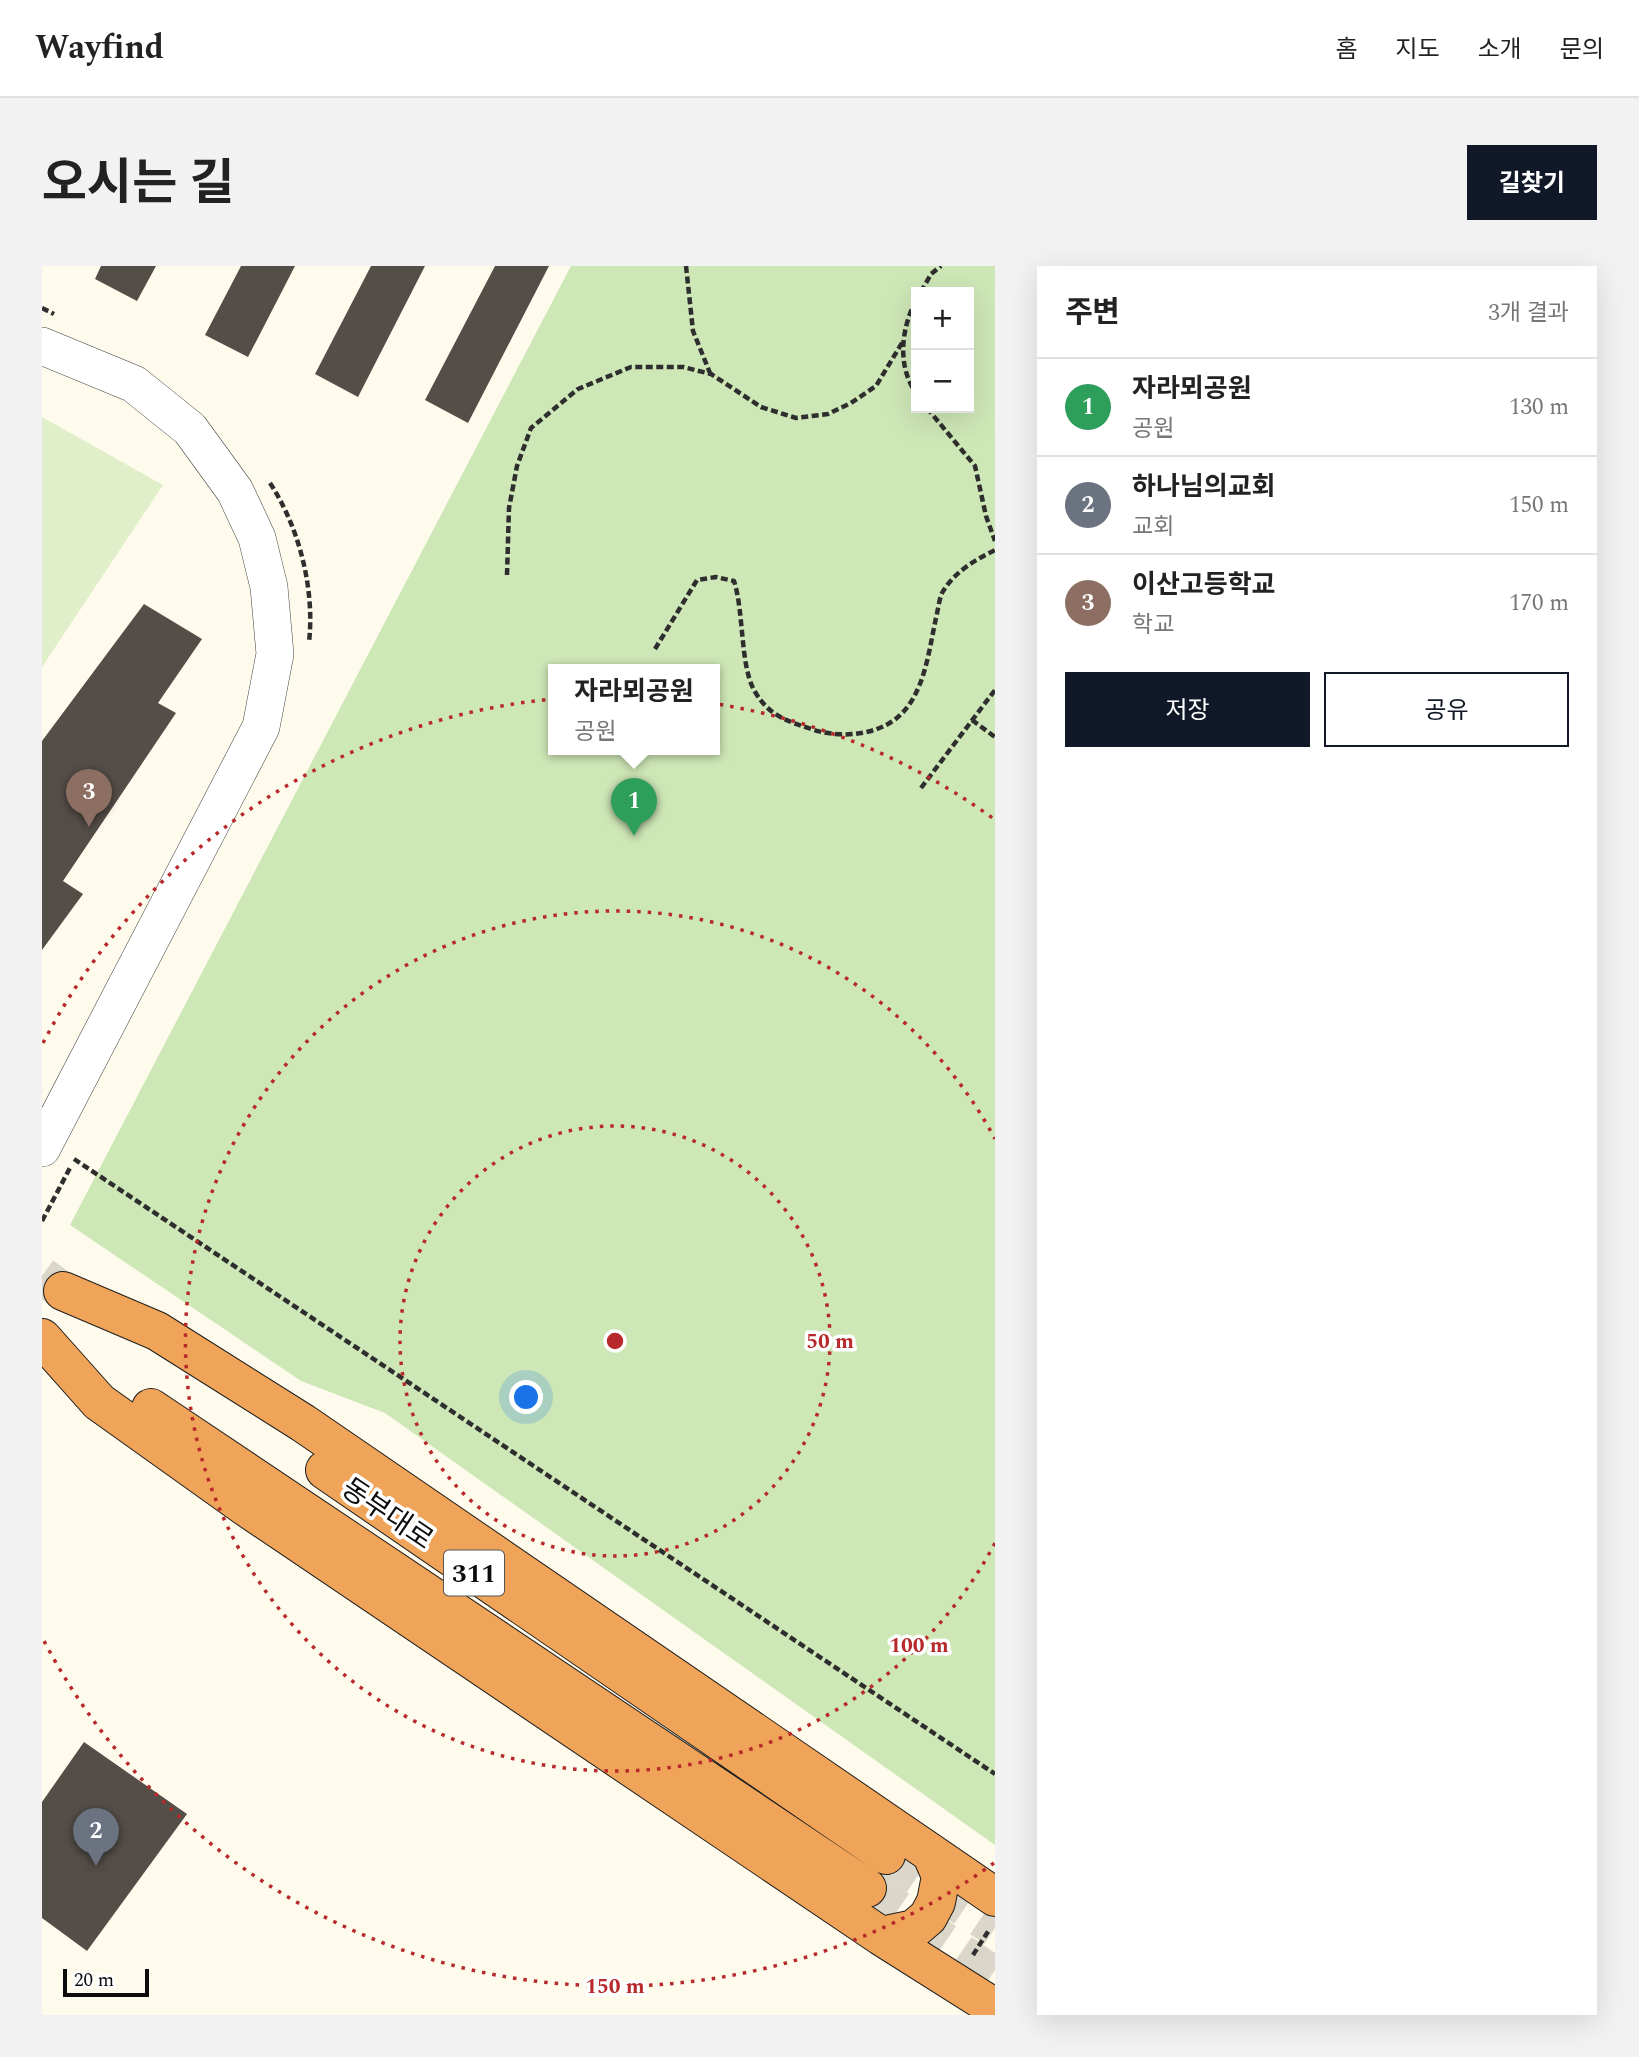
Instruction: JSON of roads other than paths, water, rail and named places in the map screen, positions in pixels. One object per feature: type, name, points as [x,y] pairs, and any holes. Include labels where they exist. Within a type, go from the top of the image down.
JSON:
[{"type":"highway","name":"동부대로","points":[[886,1855],[63,1291],[157,1331],[303,1423],[931,1853]]},
{"type":"highway","name":"동부대로","points":[[42,1336],[867,1888]]},
{"type":"highway","points":[[42,1336],[99,1402],[269,1522],[881,1936],[995,2008]]},
{"type":"highway","points":[[931,1853],[995,1897]]},
{"type":"highway","points":[[881,1936],[914,1929],[928,1917],[936,1902],[941,1876],[931,1853]]},
{"type":"street","points":[[48,330],[134,384],[190,429],[235,491],[257,538],[269,587],[275,654],[261,727],[58,1154]]},
{"type":"tunnel","points":[[42,1276],[63,1291]]},
{"type":"tunnel","points":[[886,1855],[995,1928]]},
{"type":"tunnel","points":[[867,1888],[995,1976]]},
{"type":"place","name":"이산고등학교","points":[[89,827]]},
{"type":"place","name":"자라뫼공원","points":[[634,836]]},
{"type":"place","name":"하나님의교회","points":[[96,1866]]}]
